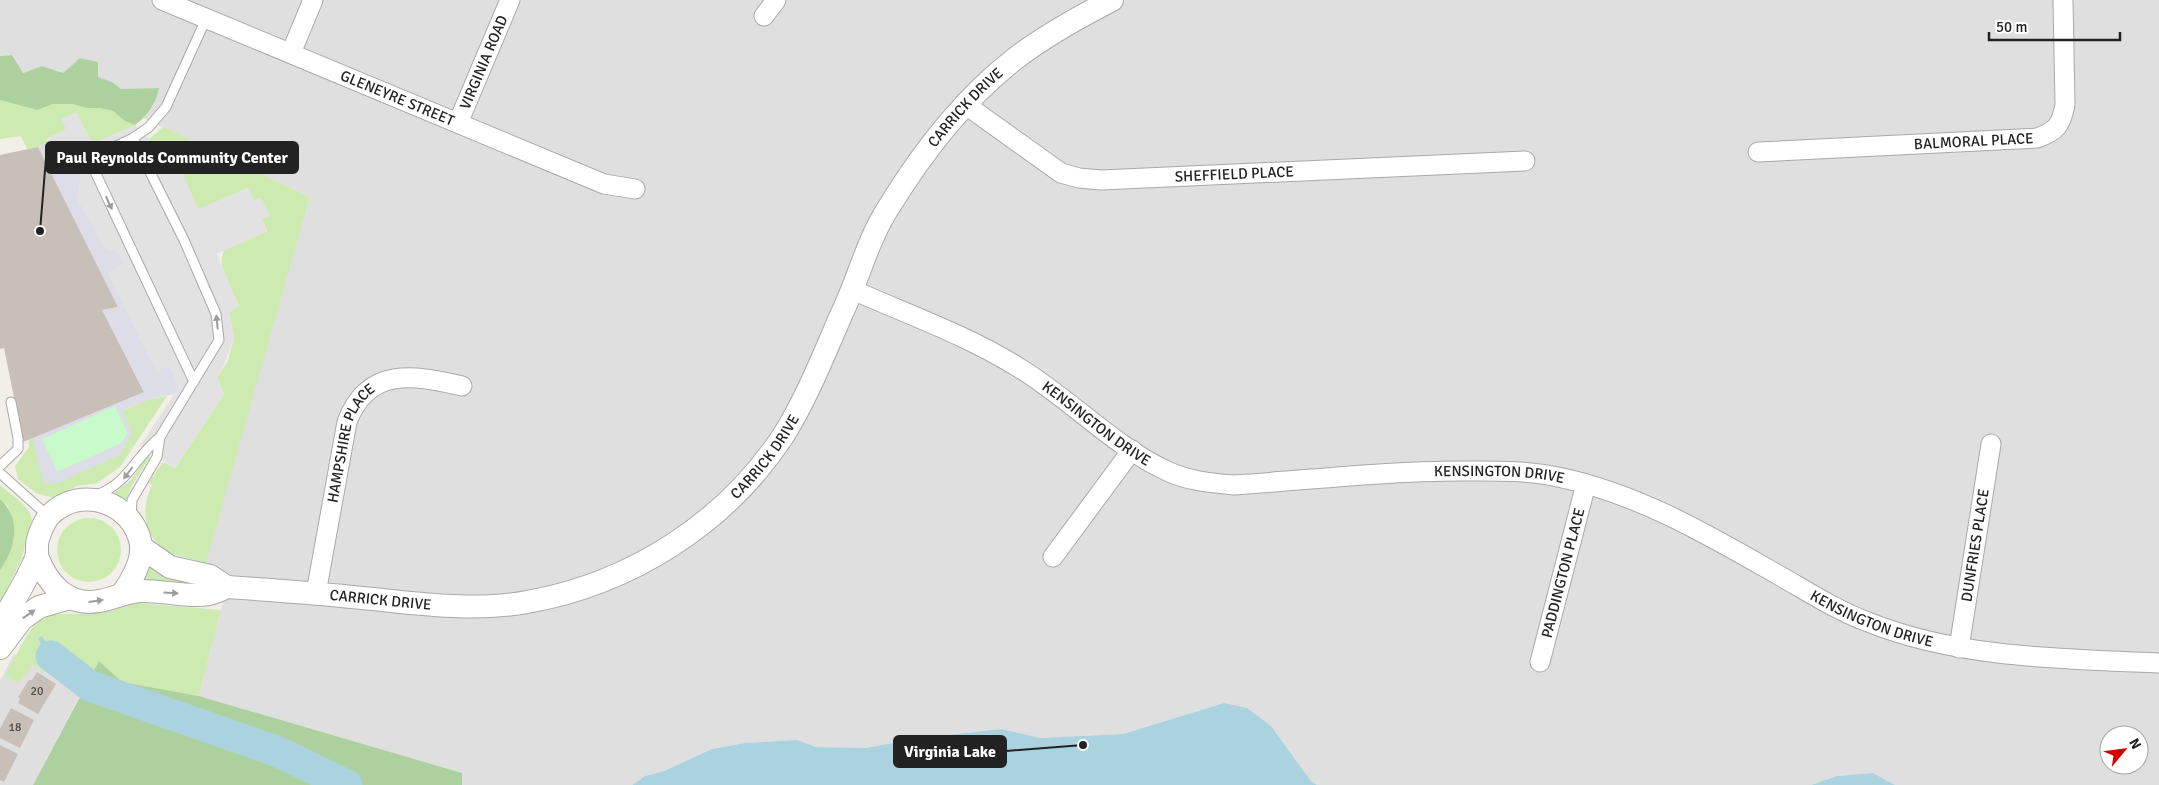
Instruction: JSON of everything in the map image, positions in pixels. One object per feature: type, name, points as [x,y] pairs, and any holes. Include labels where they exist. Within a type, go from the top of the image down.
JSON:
[{"type":"street","name":"GLENEYRE STREET","points":[[162,0],[604,184],[635,189]]},
{"type":"street","points":[[291,53],[313,0]]},
{"type":"street","name":"VIRGINIA ROAD","points":[[458,124],[510,0]]},
{"type":"street","points":[[764,16],[776,0]]},
{"type":"street","name":"CARRICK DRIVE","points":[[36,556],[43,573],[54,588],[70,598],[82,602],[99,601],[141,591],[208,594],[227,587],[460,606],[500,605],[525,603],[567,594],[644,563],[703,523],[738,491],[762,465],[788,425],[811,382],[853,290],[870,244],[885,214],[929,148],[987,82],[1035,44],[1063,26],[1112,0]]},
{"type":"street","name":"BALMORAL PLACE","points":[[1758,152],[2037,138],[2050,134],[2062,122],[2065,105],[2063,0]]},
{"type":"street","name":"SHEFFIELD PLACE","points":[[966,105],[1061,173],[1086,179],[1101,180],[1525,161]]},
{"type":"street","name":"KENSINGTON DRIVE","points":[[853,290],[990,351],[1021,369],[1132,450],[1168,471],[1202,482],[1234,485],[1410,472],[1491,470],[1531,472],[1586,484],[1623,495],[1675,517],[1833,606],[1866,622],[1926,641],[1959,648],[2051,657],[2159,663]]},
{"type":"street","name":"HAMPSHIRE PLACE","points":[[316,593],[347,422],[352,410],[361,397],[374,385],[406,377],[425,378],[462,386]]},
{"type":"street","name":"DUNFRIES PLACE","points":[[1959,648],[1991,444]]},
{"type":"street","points":[[1052,557],[1132,450]]},
{"type":"street","name":"PADDINGTON PLACE","points":[[1540,662],[1586,484]]},
{"type":"street","points":[[0,625],[36,556],[38,538],[49,516],[61,506],[74,500],[88,498],[104,501],[117,508],[131,520],[141,547],[131,582],[122,594]]},
{"type":"street","name":"CARRICK DRIVE","points":[[141,547],[170,567],[210,576],[227,587]]},
{"type":"street","name":"CARRICK DRIVE","points":[[0,648],[22,619],[39,607],[70,598]]},
{"type":"lane","points":[[194,382],[88,159],[133,138],[149,127],[166,107],[206,19]]},
{"type":"lane","points":[[88,498],[104,492],[122,481],[147,448],[160,437],[219,340],[216,314],[184,240],[133,138]]},
{"type":"lane","points":[[0,466],[18,449],[18,438],[11,402]]},
{"type":"lane","points":[[131,520],[132,500],[157,457],[160,437]]},
{"type":"lane","points":[[0,473],[49,516]]},
{"type":"shaded area","points":[[0,0],[2159,0],[2159,785],[1895,785],[1873,773],[1837,776],[1811,785],[1317,785],[1311,781],[1271,726],[1224,703],[1123,734],[1040,738],[1002,729],[919,738],[866,748],[816,747],[797,740],[745,743],[712,749],[664,771],[645,776],[632,785],[462,785],[462,773],[199,696],[227,587],[202,575],[310,197],[143,118],[154,105],[158,88],[121,89],[112,82],[98,77],[98,62],[80,58],[63,73],[42,66],[22,73],[12,55],[0,56]]},
{"type":"shaded area","points":[[76,112],[91,140],[95,143],[135,125],[149,139],[152,148],[158,155],[172,149],[198,209],[249,188],[254,200],[261,197],[270,216],[262,219],[267,231],[217,254],[239,306],[229,312],[234,337],[217,378],[224,394],[175,468],[140,446],[179,387],[171,368],[157,372],[108,273],[124,264],[113,250],[104,249],[77,198],[82,169],[80,166],[64,174],[46,139],[66,129],[61,119]]},
{"type":"shaded area","points":[[48,142],[64,174],[80,166],[82,169],[77,198],[104,248],[119,254],[124,264],[108,273],[157,372],[165,367],[171,368],[179,387],[174,394],[149,399],[122,411],[132,433],[120,455],[58,483],[44,484],[32,438],[144,391],[102,310],[118,307],[38,147]],"holes":[[[115,406],[128,433],[122,443],[57,472],[42,439]]]},
{"type":"shaded area","points":[[14,654],[81,693],[33,785],[0,785],[0,681]]},
{"type":"green space","points":[[12,55],[23,73],[42,66],[63,73],[80,58],[98,62],[98,77],[112,82],[121,89],[159,88],[158,94],[151,109],[135,125],[125,121],[113,111],[100,108],[87,108],[72,104],[53,104],[37,110],[0,100],[0,56]]},
{"type":"green space","points":[[0,100],[37,110],[53,104],[72,104],[87,108],[100,108],[113,111],[125,121],[135,125],[95,143],[66,129],[46,139],[48,142],[38,147],[27,149],[21,136],[0,139]]},
{"type":"green space","points":[[163,127],[310,197],[206,563],[165,550],[151,535],[145,516],[148,495],[152,485],[149,482],[162,463],[175,468],[224,394],[217,378],[228,361],[234,337],[229,312],[239,305],[223,270],[222,256],[225,250],[267,231],[262,219],[261,198],[254,201],[248,188],[198,210],[172,149],[158,155],[152,148],[149,139]]},
{"type":"green space","points":[[167,396],[120,467],[97,483],[77,486],[53,498],[36,493],[18,479],[15,466],[29,447],[29,439],[122,411],[149,399]]},
{"type":"green space","points":[[116,405],[128,433],[123,443],[57,472],[42,439]]},
{"type":"green space","points":[[148,455],[150,457],[132,485],[125,502],[113,494],[131,480]]},
{"type":"green space","points":[[0,485],[22,503],[30,513],[32,520],[21,561],[0,602],[0,570],[14,541],[8,506],[0,499]]},
{"type":"green space","points":[[0,499],[12,515],[14,534],[10,552],[0,570]]},
{"type":"green space","points":[[89,518],[101,520],[112,527],[119,538],[121,550],[119,562],[112,573],[101,580],[89,582],[77,580],[66,573],[59,562],[57,550],[59,538],[66,527],[77,520]]},
{"type":"green space","points":[[147,564],[200,586],[142,581]]},
{"type":"green space","points":[[136,603],[221,610],[199,696],[121,682],[99,661],[81,693],[31,664],[28,672],[18,683],[5,676],[28,635],[42,619],[57,614],[103,612]]},
{"type":"green space","points":[[99,661],[122,682],[199,696],[462,773],[462,785],[33,785]]},
{"type":"water","points":[[1224,703],[1247,708],[1271,726],[1311,781],[1317,785],[632,785],[645,776],[664,771],[712,749],[745,743],[797,740],[816,747],[866,748],[919,738],[1002,729],[1040,738],[1123,734]]},
{"type":"water","points":[[1873,773],[1895,785],[1811,785],[1837,776]]},
{"type":"building","points":[[38,147],[118,307],[102,310],[144,392],[23,442],[4,348],[0,349],[0,155]]},
{"type":"building","points":[[37,672],[56,684],[38,714],[18,703],[20,699],[18,697],[29,680],[32,680]]},
{"type":"building","points":[[11,708],[34,720],[20,748],[0,738],[0,729]]},
{"type":"building","points":[[0,745],[18,754],[4,782],[0,780]]},
{"type":"waterway","points":[[41,639],[51,656]]},
{"type":"waterway","points":[[51,656],[90,686],[276,751],[347,785]]},
{"type":"place","name":"Paul Reynolds Community Center","points":[[40,231]]},
{"type":"place","name":"Virginia Lake","points":[[1083,745]]}]
